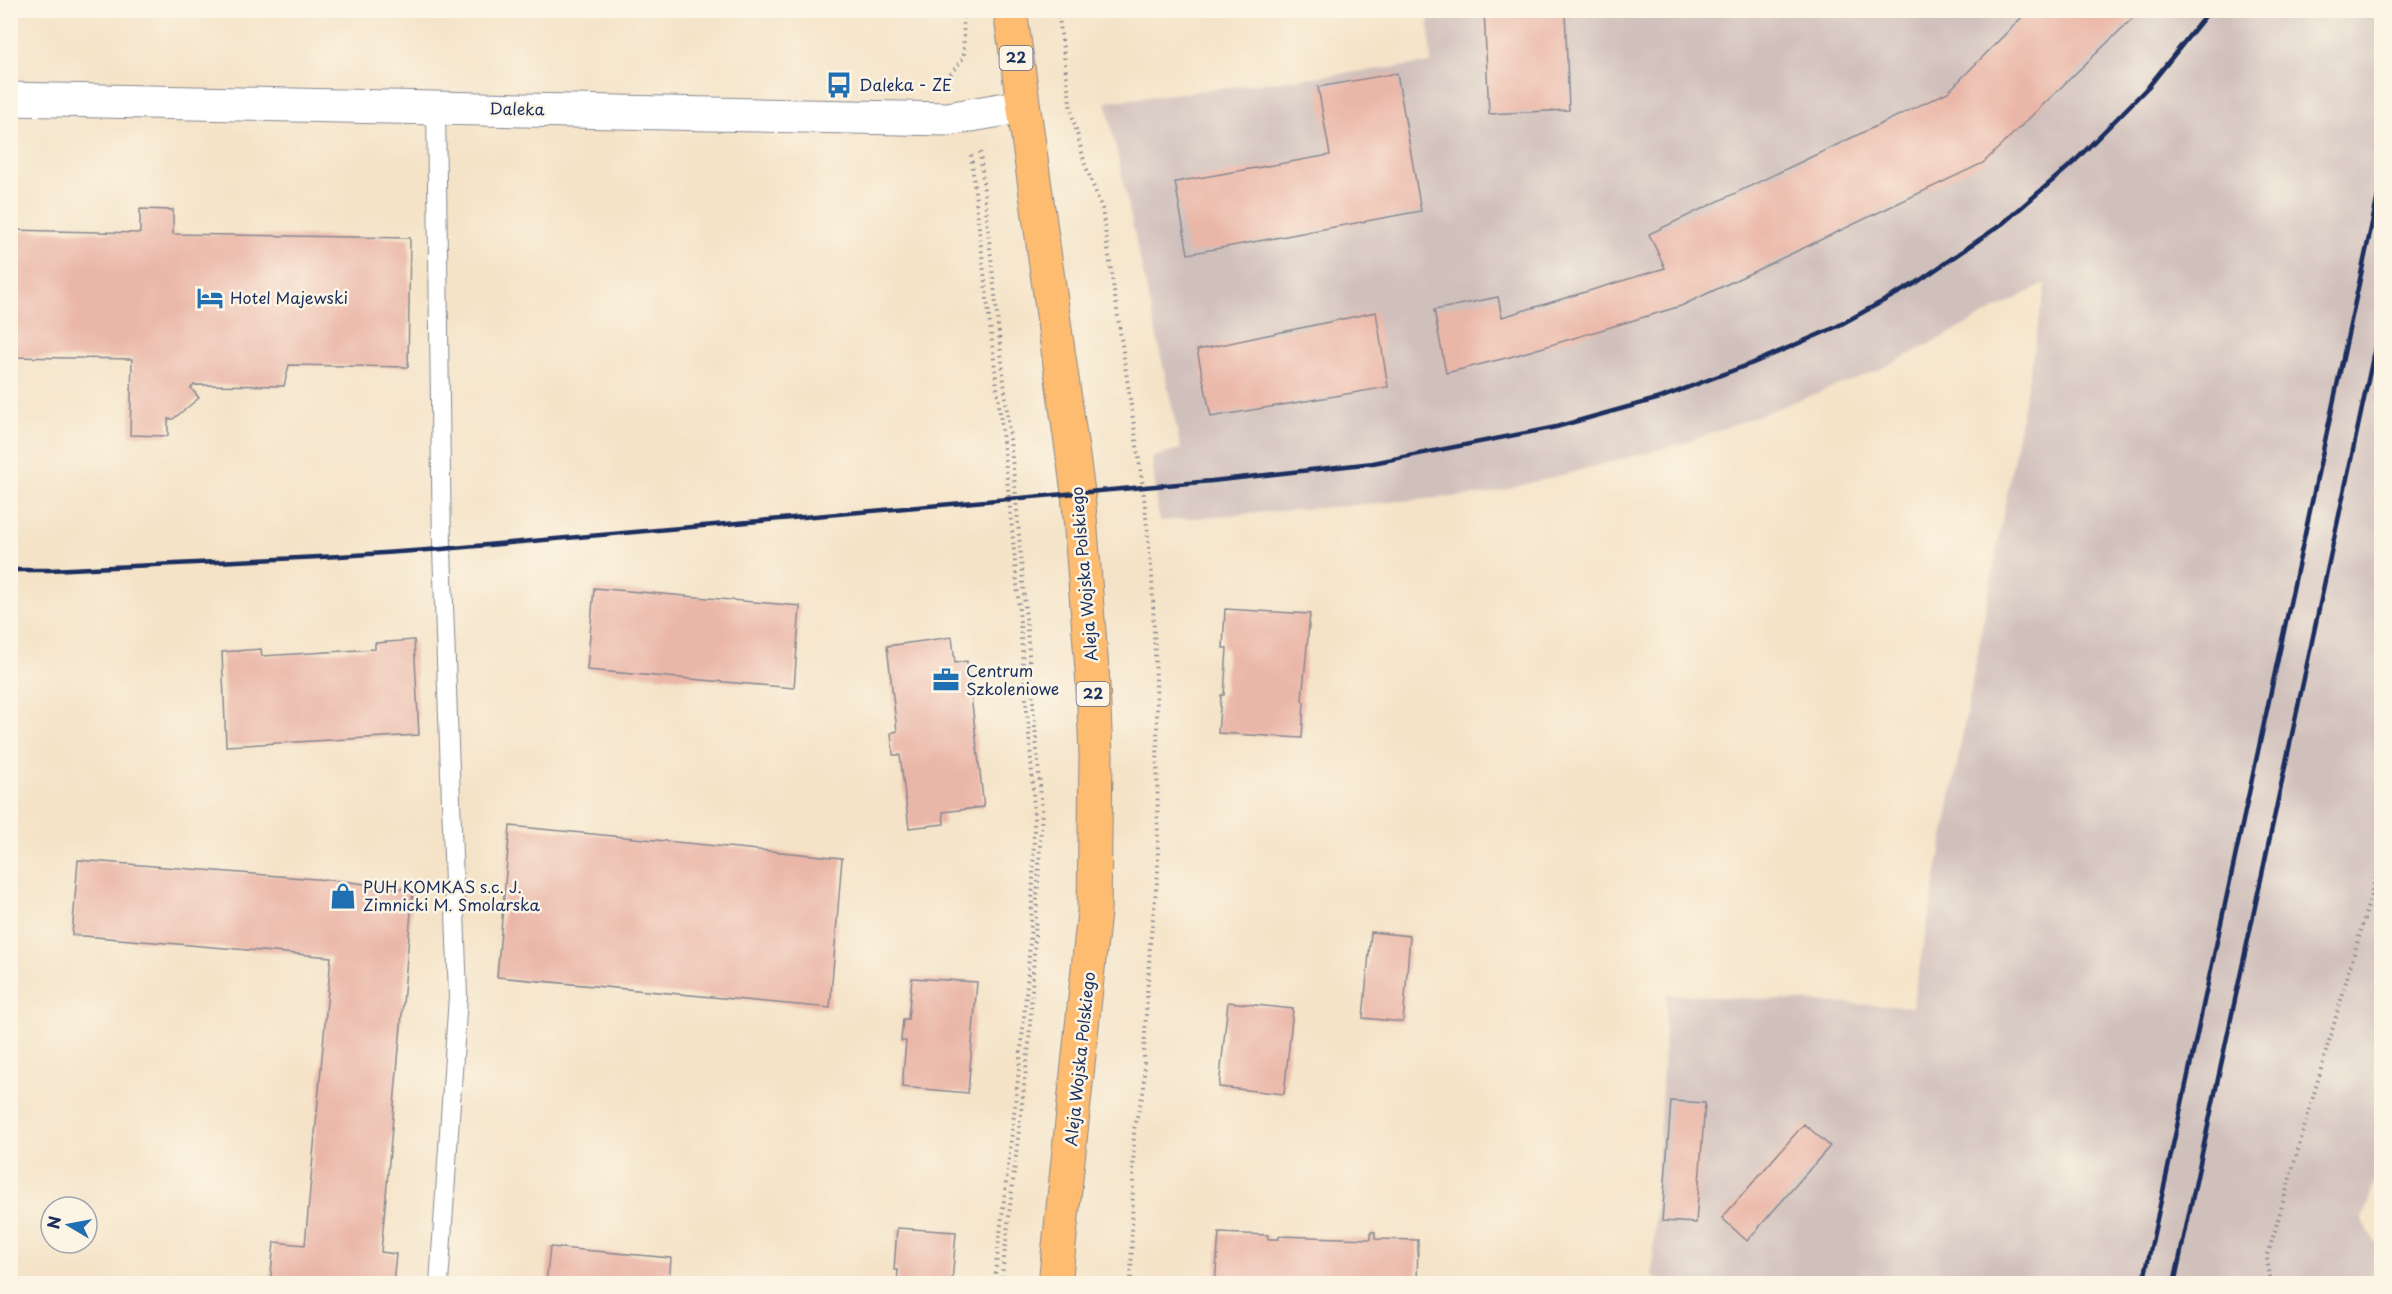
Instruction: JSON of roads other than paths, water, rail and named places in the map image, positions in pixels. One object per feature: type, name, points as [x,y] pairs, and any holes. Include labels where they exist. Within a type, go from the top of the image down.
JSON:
[{"type":"main road","name":"Aleja Wojska Polskiego","points":[[1010,10],[1078,492],[1093,683],[1096,756],[1094,912],[1055,1284]]},
{"type":"street","name":"Daleka","points":[[10,99],[436,108],[949,129],[1023,106]]},
{"type":"lane","points":[[436,108],[442,549],[458,996],[439,1284]]},
{"type":"railway","points":[[10,570],[340,556],[442,549],[1212,481],[1373,463],[1556,427],[1660,398],[1753,363],[1836,327],[1916,283],[2002,224],[2074,162],[2149,86],[2210,10]]},
{"type":"railway","points":[[2143,1284],[2382,177]]},
{"type":"railway","points":[[2174,1284],[2382,315]]},
{"type":"place","name":"Daleka - ZE","points":[[839,85]]},
{"type":"place","name":"Hotel Majewski","points":[[210,298]]},
{"type":"place","name":"Centrum Szkoleniowe","points":[[946,680]]},
{"type":"place","name":"PUH KOMKAS s.c. J. Zimnicki M. Smolarska","points":[[343,896]]}]
